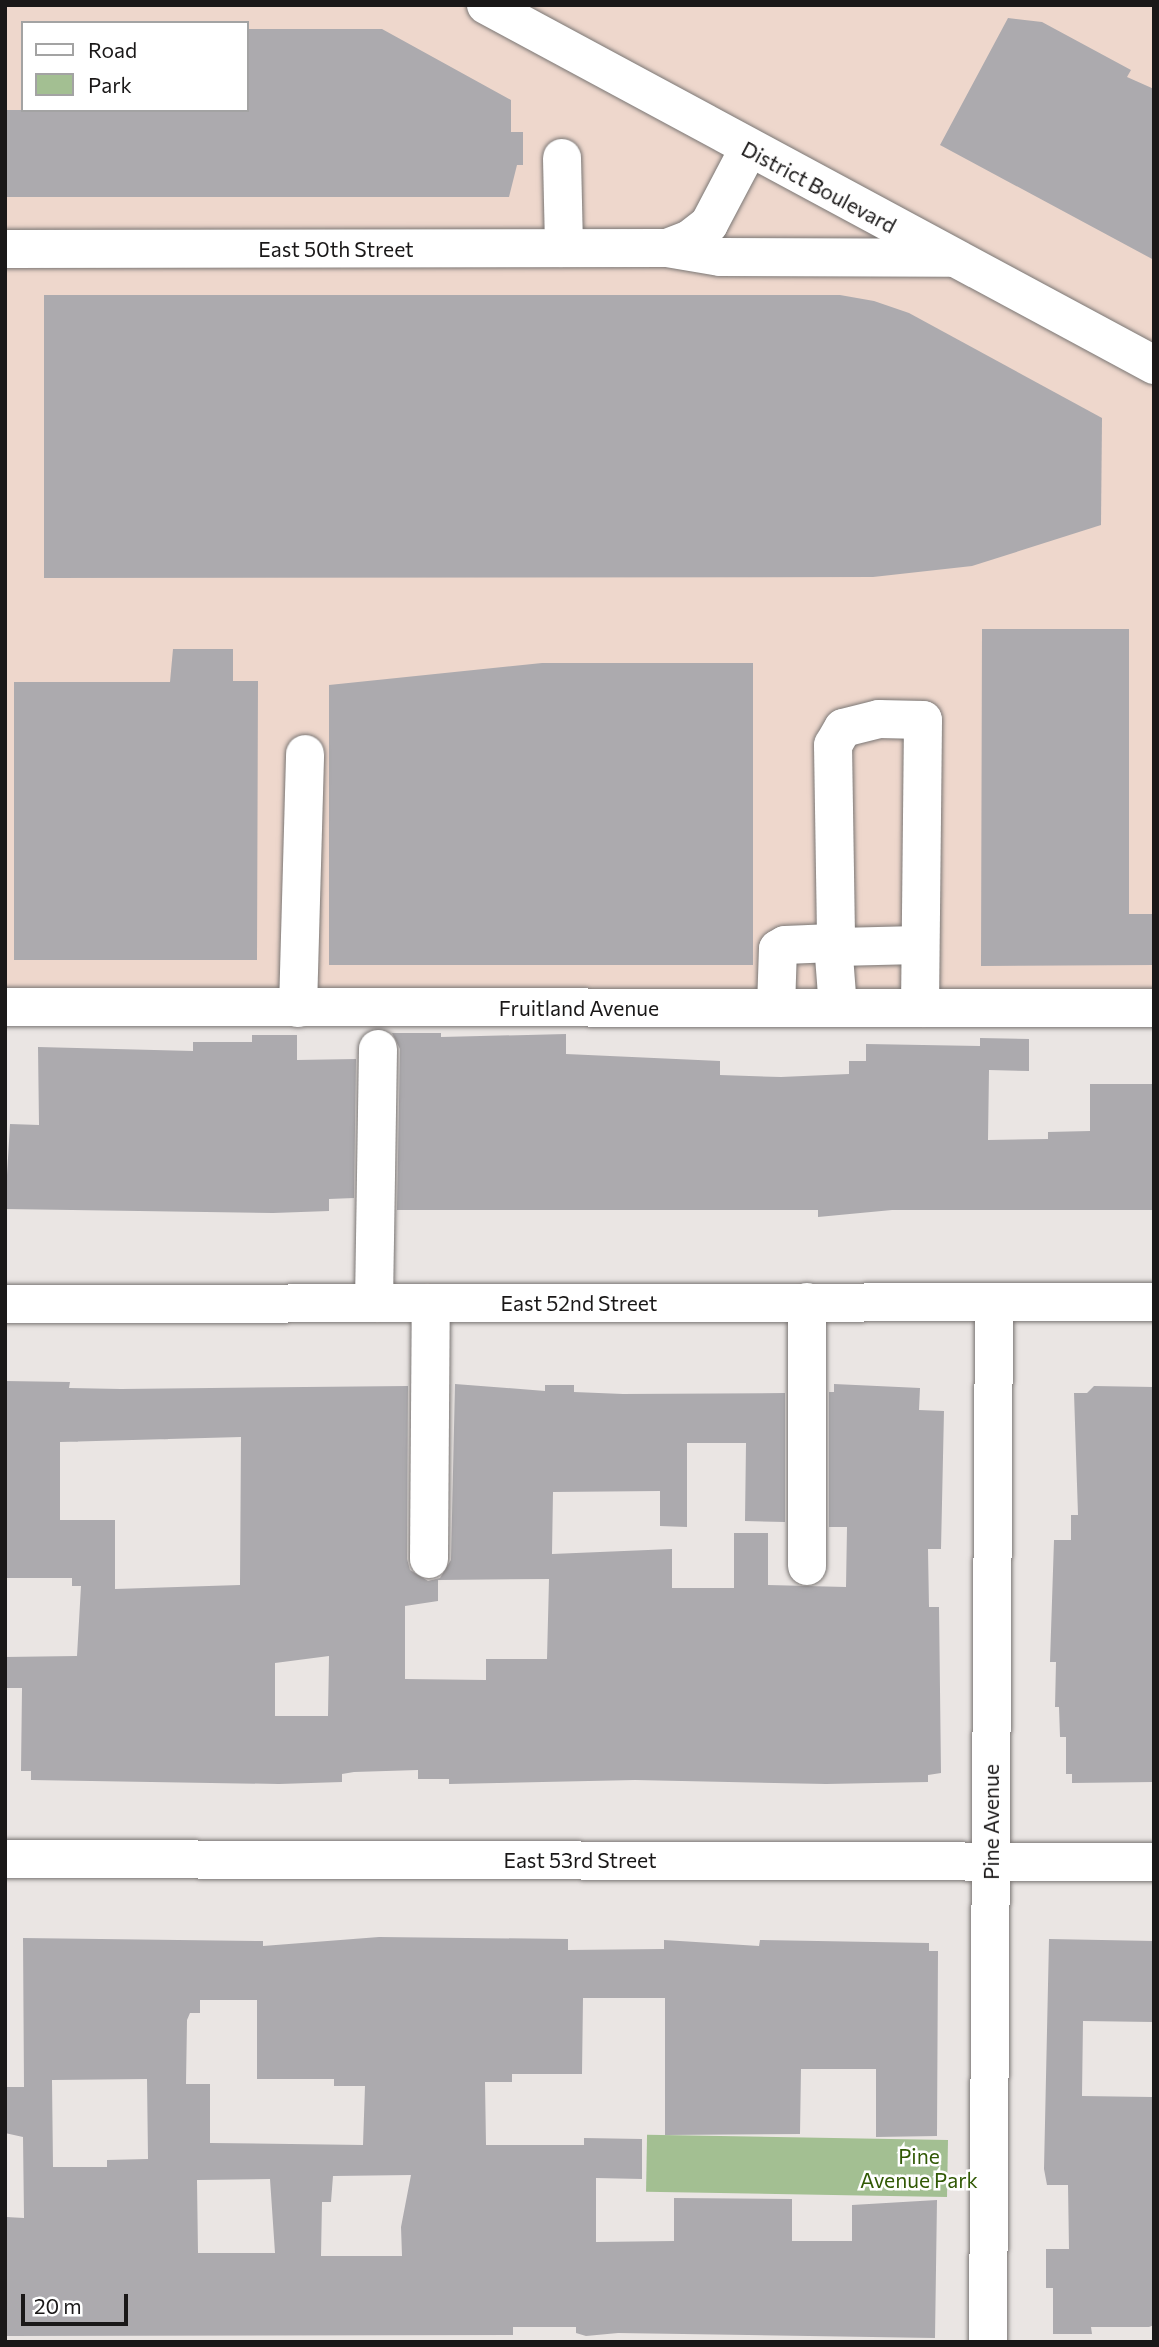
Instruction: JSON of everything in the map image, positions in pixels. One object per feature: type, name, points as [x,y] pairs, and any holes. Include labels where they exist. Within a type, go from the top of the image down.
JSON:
[{"type":"street","name":"District Boulevard","points":[[486,5],[748,150],[1154,365]]},
{"type":"street","name":"East 50th Street","points":[[667,248],[690,239],[709,224],[748,150]]},
{"type":"street","points":[[562,158],[564,248]]},
{"type":"street","name":"East 50th Street","points":[[5,249],[667,248],[720,257],[952,258]]},
{"type":"street","points":[[838,1008],[833,745],[843,729],[879,719],[923,720],[920,1008]]},
{"type":"street","points":[[298,1008],[305,754]]},
{"type":"street","points":[[776,1008],[778,950],[785,945],[920,945]]},
{"type":"street","name":"Fruitland Avenue","points":[[5,1007],[1154,1008]]},
{"type":"street","points":[[374,1303],[378,1049]]},
{"type":"street","points":[[807,1302],[807,1566]]},
{"type":"street","name":"Pine Avenue","points":[[988,2342],[994,1302]]},
{"type":"street","name":"East 52nd Street","points":[[5,1304],[1154,1302]]},
{"type":"street","points":[[429,1559],[431,1303]]},
{"type":"street","name":"East 53rd Street","points":[[5,1859],[1154,1862]]},
{"type":"shaded area","points":[[5,5],[1154,5],[1154,1021],[5,1012]]},
{"type":"green space","name":"Pine Avenue Park","points":[[647,2135],[948,2140],[947,2197],[646,2192]]},
{"type":"building","points":[[1008,18],[1042,22],[1131,70],[1127,77],[1154,89],[1154,260],[940,145]]},
{"type":"building","points":[[248,29],[382,29],[511,100],[511,132],[523,132],[523,165],[517,165],[509,197],[5,197],[5,110],[248,112]]},
{"type":"building","points":[[44,295],[840,295],[874,301],[909,313],[1102,418],[1101,525],[972,566],[873,577],[44,578]]},
{"type":"building","points":[[982,629],[1129,629],[1129,914],[1154,914],[1154,965],[981,966]]},
{"type":"building","points":[[173,649],[233,649],[233,681],[258,681],[257,960],[14,960],[14,682],[170,682]]},
{"type":"building","points":[[542,663],[753,663],[753,965],[329,965],[329,685]]},
{"type":"building","points":[[392,1033],[441,1033],[441,1037],[566,1034],[566,1054],[720,1061],[720,1075],[781,1077],[849,1074],[849,1061],[866,1061],[866,1044],[980,1046],[980,1038],[1029,1039],[1029,1071],[989,1070],[988,1140],[1048,1139],[1048,1132],[1090,1131],[1090,1084],[1154,1084],[1154,1210],[892,1210],[818,1217],[818,1210],[397,1210],[400,1049]]},
{"type":"building","points":[[252,1035],[297,1035],[297,1060],[356,1059],[354,1198],[329,1199],[329,1211],[273,1213],[5,1209],[10,1124],[39,1125],[38,1047],[193,1051],[193,1042],[252,1042]]},
{"type":"building","points":[[5,1381],[70,1382],[69,1388],[121,1389],[408,1386],[407,1559],[410,1570],[428,1581],[440,1578],[451,1560],[455,1384],[545,1391],[545,1385],[574,1385],[574,1392],[623,1394],[785,1393],[785,1522],[745,1521],[746,1443],[687,1443],[687,1527],[660,1526],[660,1491],[553,1492],[552,1554],[672,1549],[672,1588],[734,1588],[734,1533],[768,1533],[768,1585],[846,1587],[847,1527],[829,1527],[829,1392],[834,1392],[834,1384],[920,1388],[919,1410],[944,1411],[941,1549],[928,1549],[929,1607],[939,1607],[941,1773],[928,1775],[928,1782],[826,1784],[635,1780],[449,1784],[449,1779],[418,1779],[418,1770],[354,1772],[342,1774],[342,1782],[279,1784],[31,1780],[31,1771],[21,1771],[22,1688],[5,1688],[5,1657],[77,1656],[81,1586],[72,1586],[72,1578],[5,1578]],"holes":[[[241,1437],[240,1585],[115,1589],[115,1520],[60,1520],[60,1442]],[[549,1579],[547,1659],[486,1659],[486,1680],[405,1679],[405,1606],[438,1601],[438,1580]],[[329,1656],[328,1716],[275,1716],[275,1663]]]},
{"type":"building","points":[[1094,1386],[1154,1387],[1154,1782],[1072,1783],[1072,1774],[1066,1774],[1066,1737],[1060,1737],[1059,1707],[1055,1707],[1056,1662],[1050,1662],[1054,1540],[1071,1540],[1071,1515],[1078,1515],[1074,1393],[1087,1393]]},
{"type":"building","points":[[379,1937],[568,1939],[568,1950],[664,1949],[664,1940],[759,1946],[760,1940],[929,1943],[929,1951],[938,1951],[937,2136],[876,2137],[876,2069],[801,2069],[800,2134],[665,2135],[665,1998],[583,1998],[582,2074],[512,2074],[512,2082],[485,2082],[486,2145],[584,2145],[584,2138],[642,2139],[642,2179],[596,2178],[596,2242],[674,2241],[674,2198],[792,2199],[792,2241],[852,2241],[852,2205],[937,2200],[935,2338],[618,2333],[586,2336],[576,2333],[576,2327],[513,2327],[513,2335],[6,2336],[6,2217],[24,2218],[23,2137],[5,2133],[5,2087],[24,2087],[23,1938],[263,1941],[263,1946]],"holes":[[[200,2000],[257,2000],[257,2079],[334,2079],[334,2086],[365,2086],[363,2145],[210,2143],[210,2084],[186,2084],[187,2020],[190,2013],[200,2013]],[[147,2079],[148,2159],[107,2160],[107,2167],[53,2167],[52,2080]],[[411,2175],[401,2227],[402,2256],[321,2256],[322,2202],[331,2202],[333,2176]],[[270,2179],[275,2253],[198,2253],[197,2180]]]},
{"type":"building","points":[[1049,1939],[1154,1941],[1154,2022],[1083,2021],[1082,2096],[1152,2097],[1154,2325],[1149,2327],[1091,2327],[1092,2334],[1053,2334],[1053,2288],[1046,2288],[1046,2249],[1069,2249],[1068,2185],[1047,2185],[1044,2169]]}]
